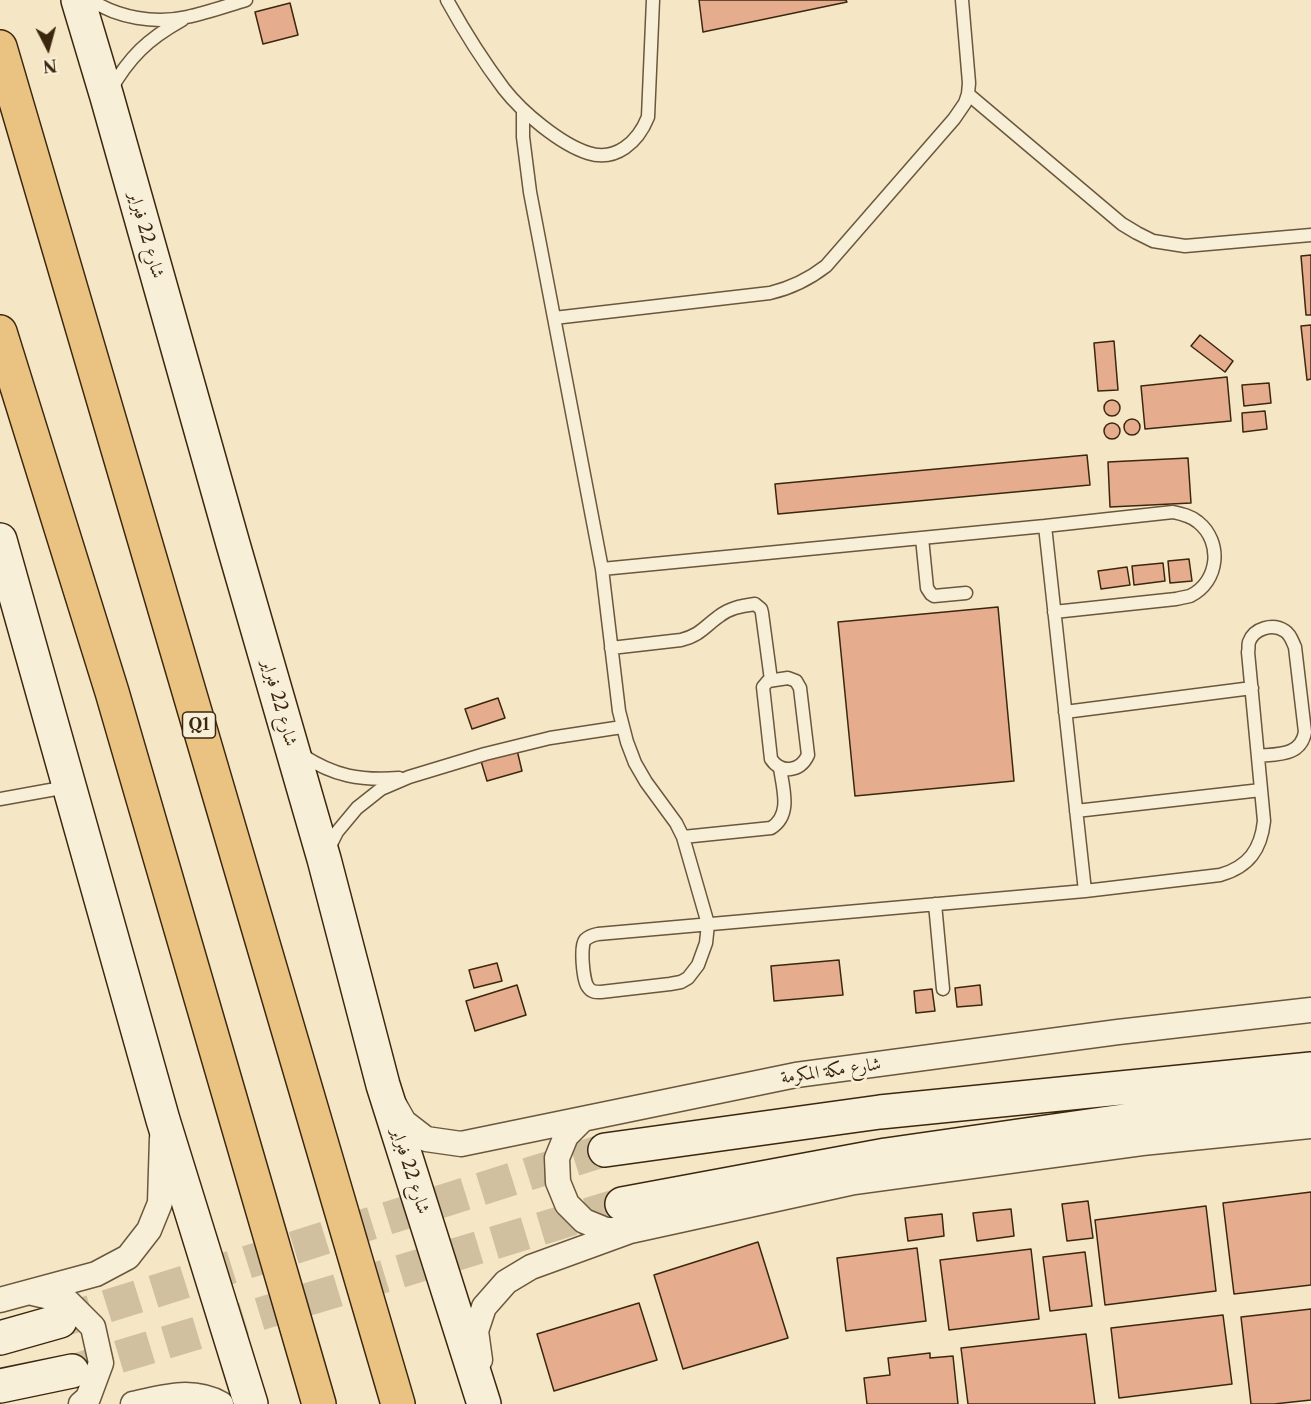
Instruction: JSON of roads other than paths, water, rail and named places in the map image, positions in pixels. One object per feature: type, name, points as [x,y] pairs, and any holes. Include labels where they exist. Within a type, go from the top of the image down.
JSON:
[{"type":"highway","name":"Q1","points":[[0,47],[398,1404]]},
{"type":"highway","points":[[0,332],[112,693],[318,1404]]},
{"type":"main road","name":"شارع 22 فبراير","points":[[78,0],[324,859],[383,1085],[485,1404]]},
{"type":"main road","points":[[0,540],[163,1120],[251,1404]]},
{"type":"main road","points":[[605,1150],[880,1112],[1311,1069]]},
{"type":"main road","points":[[626,1217],[886,1155],[1179,1113],[1311,1100]]},
{"type":"main road","points":[[0,1338],[60,1321]]},
{"type":"main road","points":[[0,1386],[72,1371]]},
{"type":"street","name":"شارع مكة المكرمة","points":[[383,1085],[404,1122],[426,1139],[461,1144],[796,1075],[1118,1032],[1311,1010]]},
{"type":"street","points":[[583,1119],[566,1136],[557,1158],[558,1182],[567,1204],[584,1221],[606,1230],[626,1217]]},
{"type":"street","points":[[0,1300],[96,1274],[128,1257],[149,1230],[160,1203],[163,1120]]},
{"type":"street","points":[[485,1404],[476,1331],[484,1307],[506,1282],[626,1217],[854,1182],[1142,1143],[1311,1126]]},
{"type":"street","points":[[31,1292],[67,1301],[93,1327],[101,1364],[88,1398],[81,1404]]},
{"type":"street","points":[[133,1404],[172,1395],[193,1395],[221,1404]]},
{"type":"lane","points":[[92,0],[127,16],[156,20],[185,18],[246,0]]},
{"type":"lane","points":[[447,0],[490,69],[523,110],[560,138],[588,153],[600,155],[611,154],[630,144],[638,137],[648,117],[653,0]]},
{"type":"lane","points":[[554,318],[770,293],[790,288],[809,279],[826,266],[954,120],[965,103],[969,74],[962,0]]},
{"type":"lane","points":[[107,97],[121,72],[139,50],[161,32],[185,18]]},
{"type":"lane","points":[[968,93],[1122,224],[1153,241],[1185,246],[1311,235]]},
{"type":"lane","points":[[523,110],[525,165],[602,569],[622,727],[635,763],[683,837],[708,924],[706,943],[698,965],[688,978],[681,982],[601,992],[589,989],[586,986],[583,945],[592,935],[708,924],[1084,891],[1220,875],[1238,868],[1249,860],[1257,848],[1264,821],[1248,652],[1255,633],[1264,628],[1274,627],[1284,630],[1295,647],[1305,732],[1300,746],[1294,750],[1258,756]]},
{"type":"lane","points":[[602,569],[1173,512],[1197,521],[1213,542],[1214,567],[1200,589],[1189,596],[1054,612]]},
{"type":"lane","points":[[1045,526],[1084,891]]},
{"type":"lane","points":[[922,538],[928,592],[938,596],[966,593]]},
{"type":"lane","points":[[611,648],[690,638],[729,610],[755,604],[762,613],[771,680]]},
{"type":"lane","points":[[792,679],[799,684],[808,755],[805,761],[794,769],[780,768],[771,759],[763,687],[771,680],[792,679]]},
{"type":"lane","points":[[1065,712],[1252,688]]},
{"type":"lane","points":[[324,859],[337,832],[357,808],[381,789],[409,777],[485,754],[550,738],[622,727]]},
{"type":"lane","points":[[293,750],[318,766],[348,777],[378,780],[409,777]]},
{"type":"lane","points":[[683,837],[771,828],[779,822],[785,808],[780,768]]},
{"type":"lane","points":[[0,799],[68,786]]},
{"type":"lane","points":[[1076,811],[1261,790]]},
{"type":"lane","points":[[935,904],[943,989]]},
{"type":"tunnel","points":[[60,1321],[605,1150]]},
{"type":"tunnel","points":[[72,1371],[622,1204]]}]
